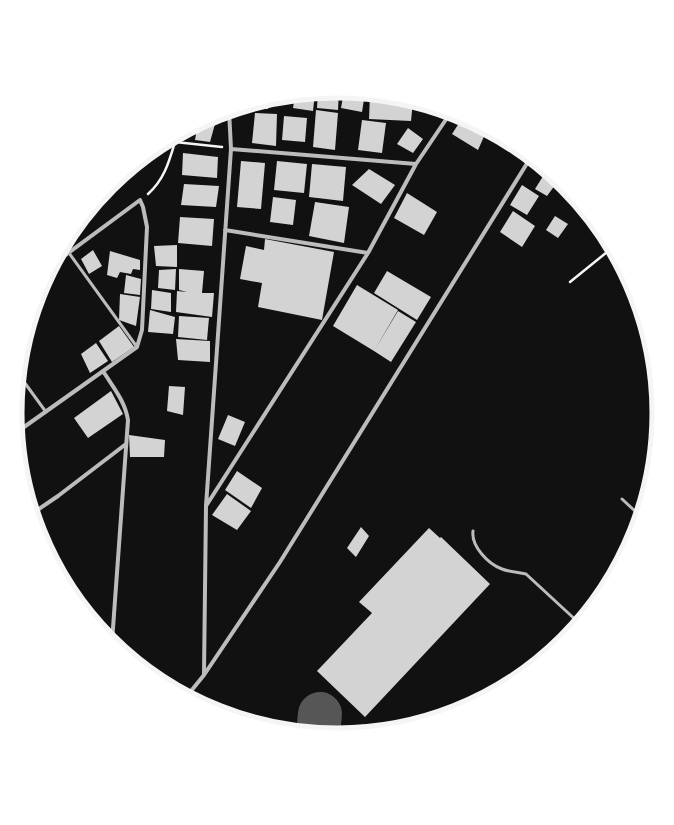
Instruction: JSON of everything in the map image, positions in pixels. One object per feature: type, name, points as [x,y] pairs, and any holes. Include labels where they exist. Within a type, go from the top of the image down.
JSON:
[{"type":"street","points":[[204,675],[206,506],[231,149],[229,116]]},
{"type":"street","points":[[206,506],[368,253],[416,164],[447,117]]},
{"type":"street","points":[[231,149],[416,164]]},
{"type":"street","points":[[191,691],[204,675],[280,562],[528,162]]},
{"type":"street","points":[[23,428],[137,347],[142,330],[147,227],[140,200],[63,258]]},
{"type":"street","points":[[225,230],[368,253]]},
{"type":"street","points":[[103,371],[121,399],[126,410],[128,420],[113,634]]},
{"type":"street","points":[[38,510],[126,444]]},
{"type":"lane","points":[[69,253],[137,347]]},
{"type":"lane","points":[[24,382],[46,412]]},
{"type":"lane","points":[[622,499],[636,512]]},
{"type":"lane","points":[[473,531],[472,537],[477,547],[494,566],[506,571],[526,574],[575,619]]},
{"type":"path","points":[[176,142],[231,149]]},
{"type":"path","points":[[140,200],[158,184],[166,171],[175,143]]},
{"type":"path","points":[[570,282],[608,251]]},
{"type":"building","points":[[314,98],[313,111],[293,108],[294,100]]},
{"type":"building","points":[[318,98],[339,98],[338,110],[317,108]]},
{"type":"building","points":[[343,98],[364,99],[362,112],[341,108]]},
{"type":"building","points":[[370,99],[412,107],[411,121],[369,119]]},
{"type":"building","points":[[268,105],[268,109],[254,108]]},
{"type":"building","points":[[316,110],[338,113],[335,150],[313,147]]},
{"type":"building","points":[[255,113],[277,114],[276,146],[252,143]]},
{"type":"building","points":[[284,116],[307,118],[305,142],[282,140]]},
{"type":"building","points":[[362,120],[386,123],[382,153],[358,150]]},
{"type":"building","points":[[460,122],[485,135],[478,150],[452,134]]},
{"type":"building","points":[[211,123],[215,124],[210,142],[195,140],[197,131]]},
{"type":"building","points":[[408,128],[423,139],[413,153],[397,144]]},
{"type":"building","points":[[183,153],[218,157],[217,178],[182,175]]},
{"type":"building","points":[[241,161],[265,163],[261,209],[237,207]]},
{"type":"building","points":[[277,161],[307,164],[304,193],[274,190]]},
{"type":"building","points":[[312,164],[346,167],[343,201],[309,197]]},
{"type":"building","points":[[369,169],[395,185],[381,204],[352,185]]},
{"type":"building","points":[[544,175],[555,185],[547,196],[535,189]]},
{"type":"building","points":[[184,184],[219,186],[216,207],[181,205]]},
{"type":"building","points":[[522,185],[539,196],[527,215],[510,205]]},
{"type":"building","points":[[407,193],[437,212],[424,235],[394,218]]},
{"type":"building","points":[[273,197],[296,200],[293,225],[270,222]]},
{"type":"building","points":[[315,202],[349,207],[344,243],[309,236]]},
{"type":"building","points":[[513,211],[535,226],[522,247],[500,232]]},
{"type":"building","points":[[555,216],[568,224],[558,238],[546,230]]},
{"type":"building","points":[[180,217],[214,219],[212,246],[178,243]]},
{"type":"building","points":[[265,239],[334,252],[322,320],[258,307],[262,283],[240,279],[246,246],[264,250]]},
{"type":"building","points":[[177,245],[177,267],[156,266],[154,246]]},
{"type":"building","points":[[93,250],[102,266],[89,274],[81,259]]},
{"type":"building","points":[[110,251],[140,260],[140,270],[133,269],[131,274],[120,272],[117,278],[107,275]]},
{"type":"building","points":[[176,269],[175,290],[158,288],[159,270]]},
{"type":"building","points":[[179,269],[204,271],[202,293],[214,293],[212,317],[176,312],[177,291],[187,292],[179,290]]},
{"type":"building","points":[[387,271],[431,297],[417,320],[374,293]]},
{"type":"building","points":[[126,275],[141,279],[140,295],[124,293]]},
{"type":"building","points":[[357,285],[398,310],[374,351],[333,326]]},
{"type":"building","points":[[152,290],[171,293],[171,312],[151,309]]},
{"type":"building","points":[[120,294],[140,297],[136,326],[119,320]]},
{"type":"building","points":[[150,310],[175,317],[173,334],[148,332]]},
{"type":"building","points":[[398,311],[416,322],[391,362],[374,351]]},
{"type":"building","points":[[179,316],[209,318],[207,340],[178,337]]},
{"type":"building","points":[[119,326],[134,347],[112,362],[99,341]]},
{"type":"building","points":[[176,339],[210,341],[210,362],[178,360]]},
{"type":"building","points":[[96,343],[108,361],[90,373],[81,354]]},
{"type":"building","points":[[169,386],[185,387],[183,415],[167,411]]},
{"type":"building","points":[[111,391],[123,414],[88,438],[74,418]]},
{"type":"building","points":[[228,415],[245,422],[235,446],[218,439]]},
{"type":"building","points":[[129,435],[165,440],[164,457],[130,457]]},
{"type":"building","points":[[237,471],[262,488],[251,508],[225,490]]},
{"type":"building","points":[[227,494],[251,511],[237,530],[212,515]]},
{"type":"building","points":[[361,527],[369,536],[356,557],[347,548]]},
{"type":"building","points":[[429,528],[440,538],[441,537],[490,584],[365,717],[317,671],[372,613],[359,602]]},
{"type":"taxiway","points":[[319,727],[320,714]]}]
